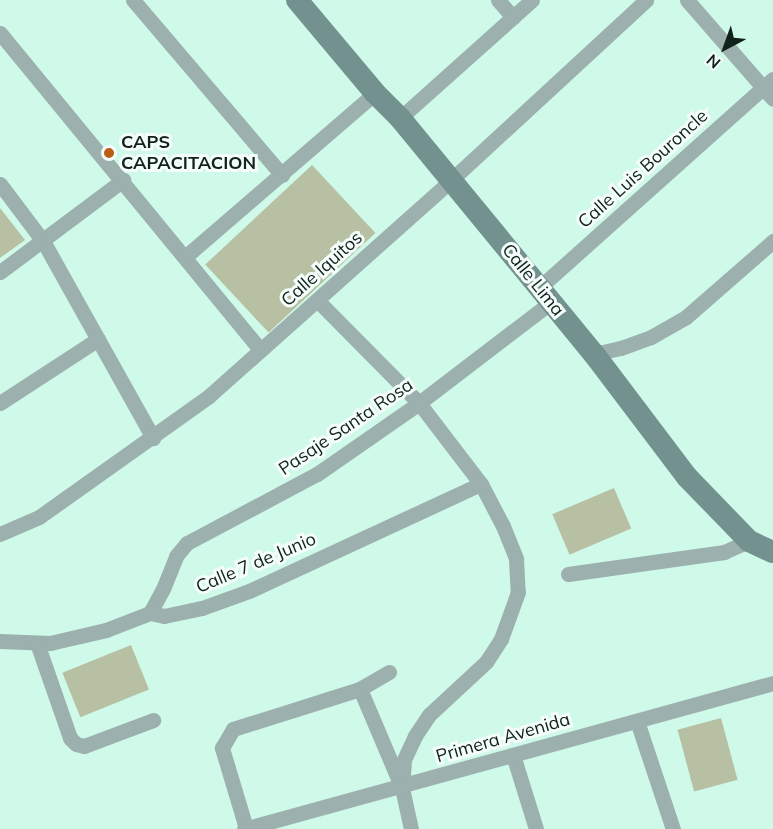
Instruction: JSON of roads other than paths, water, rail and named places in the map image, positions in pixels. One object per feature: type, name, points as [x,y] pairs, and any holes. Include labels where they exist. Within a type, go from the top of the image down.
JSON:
[{"type":"street","points":[[133,0],[282,175]]},
{"type":"street","name":"Calle Lima","points":[[297,0],[375,93],[400,118],[594,354],[687,477],[749,541],[773,552]]},
{"type":"street","points":[[498,0],[513,17]]},
{"type":"street","points":[[400,118],[531,0]]},
{"type":"street","name":"Calle Iquitos","points":[[0,534],[39,517],[209,396],[450,181],[646,0]]},
{"type":"street","points":[[687,0],[770,89]]},
{"type":"street","points":[[0,33],[260,349]]},
{"type":"street","name":"Calle Luis Bouroncle","points":[[545,295],[770,89]]},
{"type":"street","points":[[184,257],[375,93]]},
{"type":"street","points":[[0,272],[123,180]]},
{"type":"street","points":[[0,184],[43,241],[153,438]]},
{"type":"street","points":[[594,354],[621,348],[651,337],[686,316],[773,241]]},
{"type":"street","name":"Pasaje Santa Rosa","points":[[150,613],[163,589],[176,556],[188,543],[317,474],[419,403],[545,295]]},
{"type":"street","points":[[317,300],[419,403],[481,484],[503,526],[516,559],[518,592],[512,614],[501,639],[486,662],[429,715],[415,736],[404,760],[402,788]]},
{"type":"street","points":[[0,403],[98,339]]},
{"type":"street","name":"Calle 7 de Junio","points":[[0,641],[50,643],[106,630],[150,613],[164,616],[180,613],[249,591],[481,484]]},
{"type":"street","points":[[568,574],[724,552],[749,541]]},
{"type":"street","points":[[37,643],[70,738],[76,744],[84,746],[153,720]]},
{"type":"street","points":[[245,829],[222,748],[233,729],[360,689],[388,672]]},
{"type":"street","name":"Primera Avenida","points":[[245,829],[402,788],[773,683]]},
{"type":"street","points":[[360,689],[402,788],[411,829]]},
{"type":"street","points":[[637,721],[673,829]]},
{"type":"street","points":[[513,755],[536,829]]},
{"type":"place","name":"CAPS CAPACITACION","points":[[109,153]]}]
